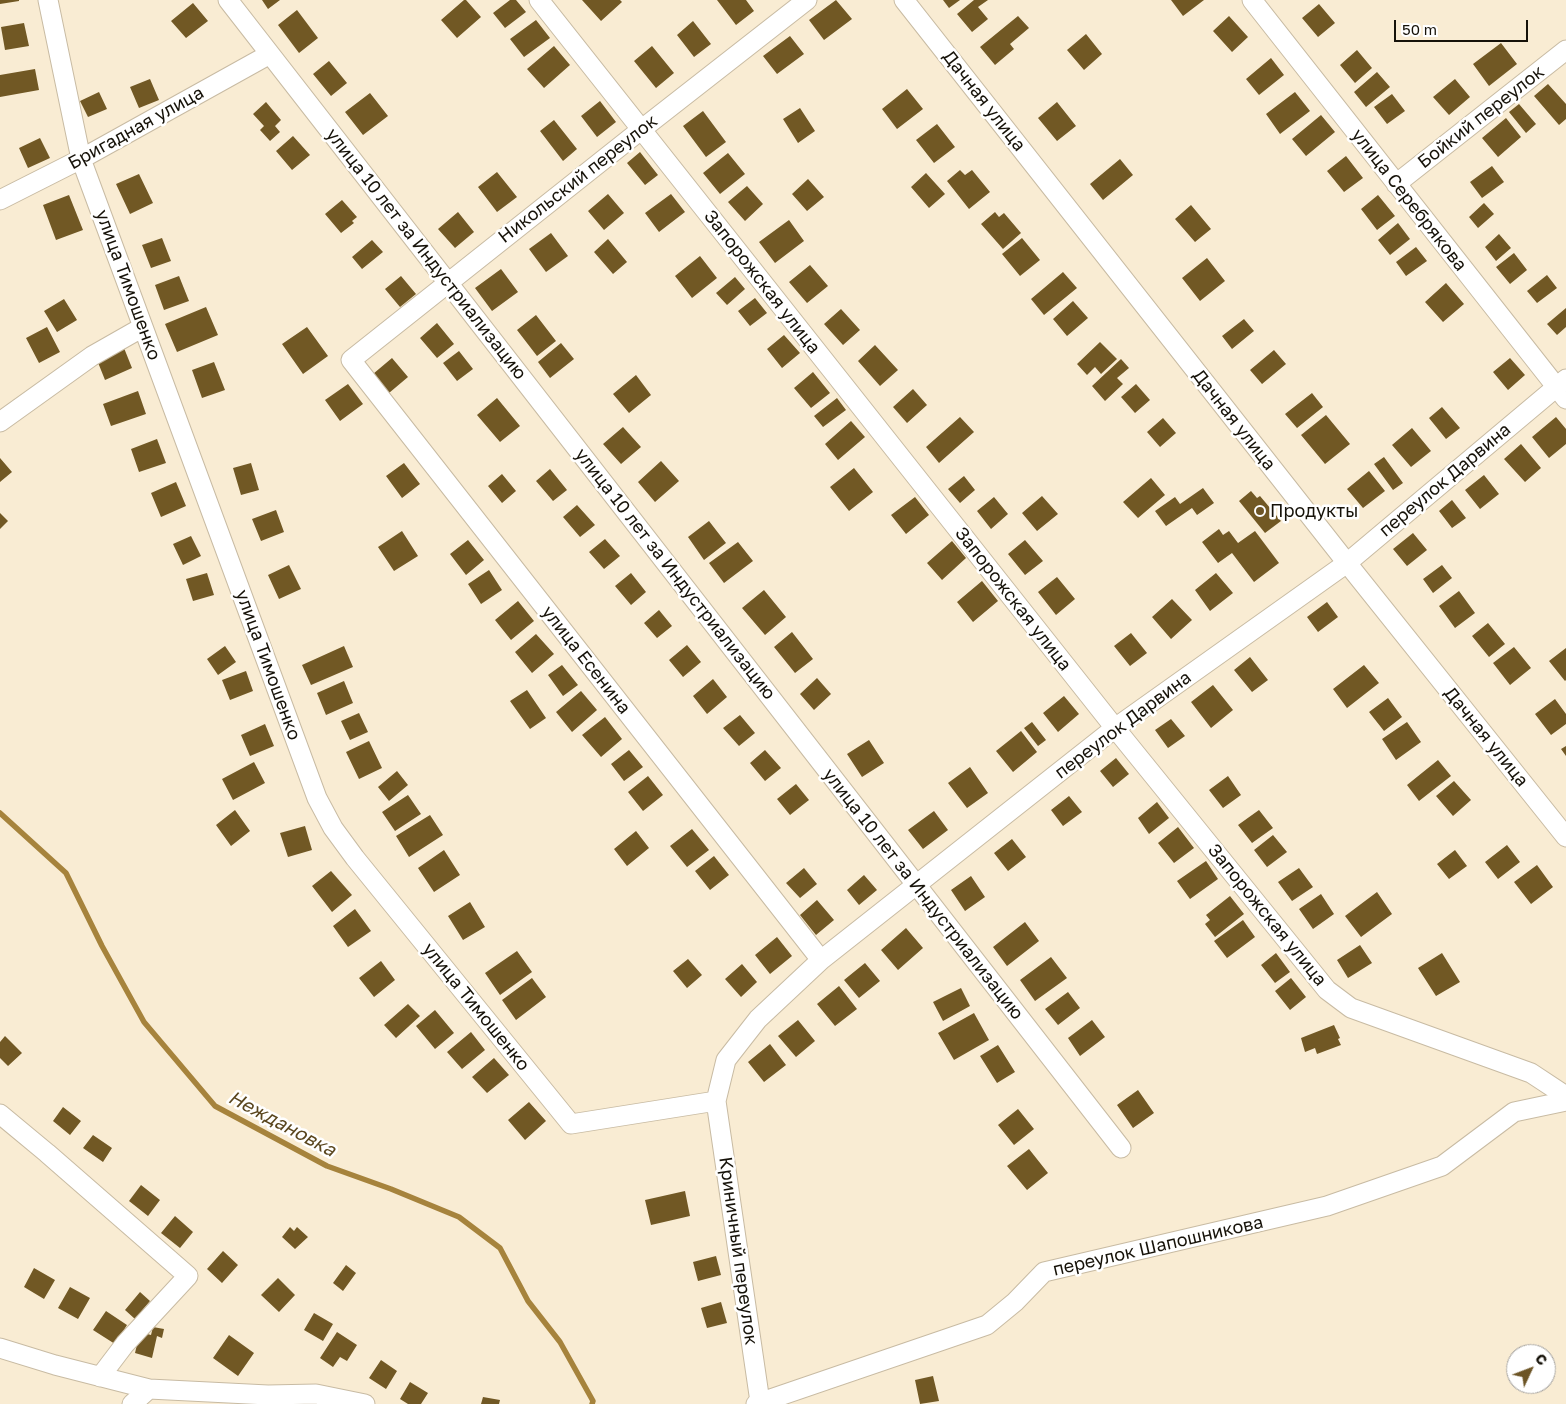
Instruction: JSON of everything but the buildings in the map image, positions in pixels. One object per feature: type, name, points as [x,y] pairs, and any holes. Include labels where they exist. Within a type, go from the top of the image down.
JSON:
[{"type":"street","name":"улица Тимошенко","points":[[48,0],[81,159],[317,798],[333,828],[355,858],[572,1124],[716,1101]]},
{"type":"street","name":"улица 10 лет за Индустриализацию","points":[[228,0],[1121,1148]]},
{"type":"street","name":"Запорожская улица","points":[[539,0],[1116,728],[1327,990],[1351,1008],[1531,1073],[1566,1096]]},
{"type":"street","name":"Никольский переулок","points":[[351,360],[807,0]]},
{"type":"street","name":"Дачная улица","points":[[904,0],[1347,563],[1566,837]]},
{"type":"street","name":"улица Серебрякова","points":[[1252,0],[1396,184],[1563,388]]},
{"type":"street","name":"Бойкий переулок","points":[[1396,184],[1566,50]]},
{"type":"street","name":"Бригадная улица","points":[[0,200],[81,159],[270,54]]},
{"type":"street","points":[[0,422],[92,356],[143,327]]},
{"type":"street","name":"улица Есенина","points":[[351,360],[821,960]]},
{"type":"street","name":"переулок Дарвина","points":[[716,1101],[726,1060],[758,1019],[821,960],[1116,728],[1347,563],[1563,388]]},
{"type":"street","name":"Криничный переулок","points":[[716,1101],[758,1403]]},
{"type":"street","name":"переулок Шапошникова","points":[[758,1403],[987,1325],[1015,1302],[1044,1272],[1327,1206],[1442,1166],[1514,1112],[1566,1101]]},
{"type":"street","points":[[0,1114],[47,1152],[188,1276],[125,1344],[100,1377]]},
{"type":"street","points":[[0,1348],[55,1366],[149,1389],[316,1394],[365,1404]]},
{"type":"street","points":[[132,1404],[149,1389]]},
{"type":"waterway","name":"Неждановка","points":[[0,813],[66,873],[102,946],[144,1022],[215,1106],[327,1166],[391,1189],[459,1217],[500,1248],[528,1301],[560,1342],[593,1401],[592,1404]]},
{"type":"place","name":"Продукты","points":[[1260,511]]}]
